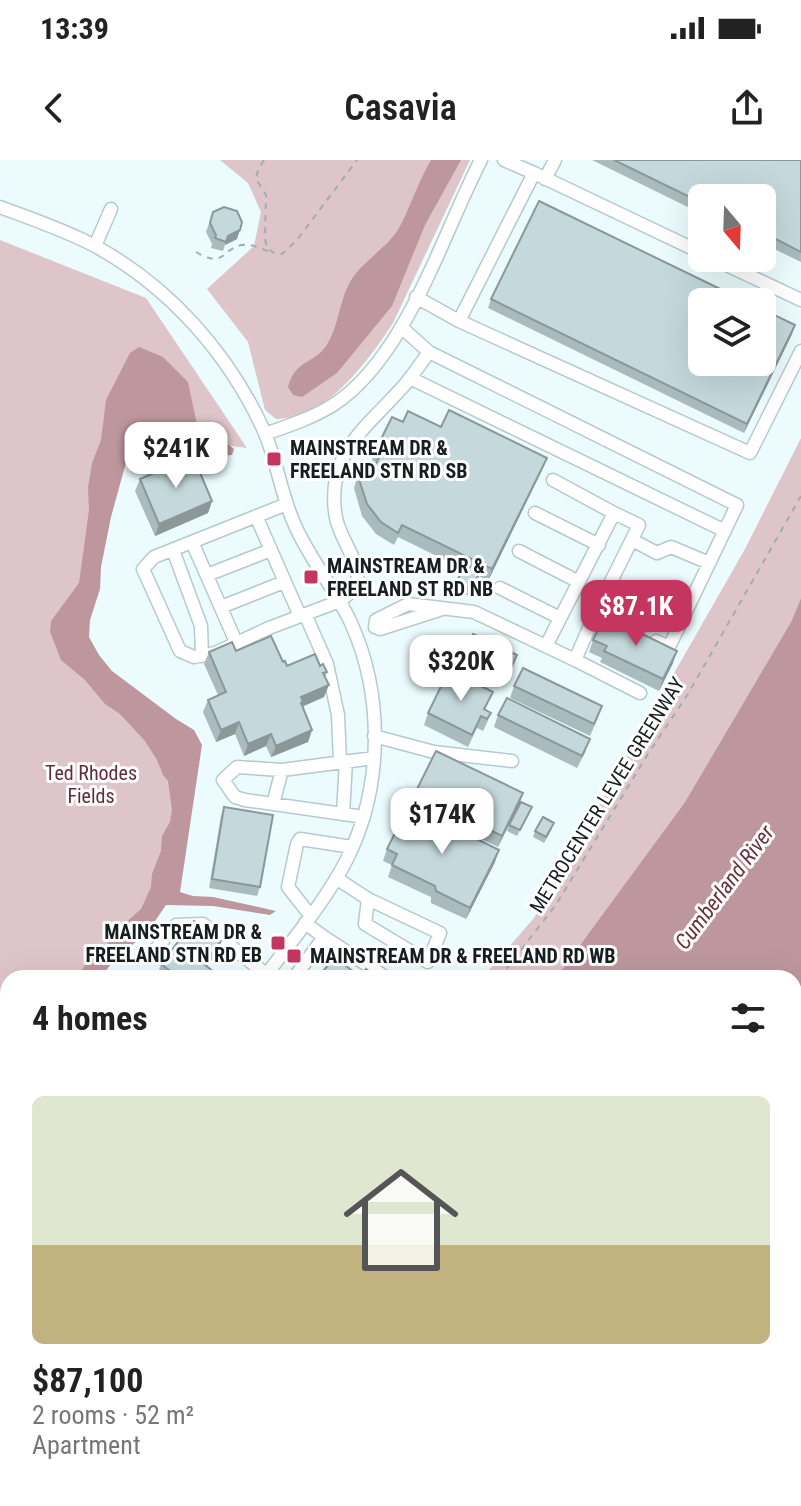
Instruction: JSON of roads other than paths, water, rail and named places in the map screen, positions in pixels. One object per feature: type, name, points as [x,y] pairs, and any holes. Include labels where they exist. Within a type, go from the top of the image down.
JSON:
[{"type":"street","points":[[265,434],[335,403],[373,368],[401,327],[481,160]]},
{"type":"street","points":[[504,160],[688,246]]},
{"type":"street","points":[[459,321],[539,176],[555,160]]},
{"type":"street","points":[[0,207],[95,246],[155,287],[205,336],[238,381],[265,434],[302,540],[340,601],[356,635],[371,694],[374,736],[374,758],[364,817],[336,878],[269,970]]},
{"type":"street","points":[[95,246],[111,209]]},
{"type":"street","points":[[742,272],[801,300]]},
{"type":"street","points":[[416,297],[459,321],[750,453],[801,351]]},
{"type":"street","points":[[401,327],[429,352],[737,505],[669,647],[596,612]]},
{"type":"street","points":[[287,504],[154,557],[143,569],[180,651],[194,657],[215,653],[340,601],[357,587],[360,573],[338,527],[333,499],[335,479],[357,433],[410,378],[429,352]]},
{"type":"street","points":[[410,378],[725,531]]},
{"type":"street","points":[[553,480],[639,525],[575,660]]},
{"type":"street","points":[[535,513],[599,545]]},
{"type":"street","points":[[546,646],[614,513]]},
{"type":"street","points":[[256,516],[284,582],[327,664],[338,715],[343,762],[343,814]]},
{"type":"street","points":[[632,540],[657,553],[671,547],[709,563]]},
{"type":"street","points":[[192,542],[236,642]]},
{"type":"street","points":[[173,550],[201,626],[202,656]]},
{"type":"street","points":[[207,575],[271,550]]},
{"type":"street","points":[[519,551],[579,582]]},
{"type":"street","points":[[221,607],[284,582]]},
{"type":"street","points":[[500,588],[560,618]]},
{"type":"street","points":[[356,635],[375,627],[376,620],[408,604],[474,612],[640,693]]},
{"type":"street","points":[[374,736],[434,752],[512,761]]},
{"type":"street","points":[[364,817],[235,797],[223,780],[237,767],[282,770],[374,758]]},
{"type":"street","points":[[273,804],[282,770]]},
{"type":"street","points":[[352,847],[300,839],[288,887],[307,919],[324,937],[375,970]]},
{"type":"street","points":[[336,878],[368,899],[440,933],[428,962],[365,924],[368,899]]},
{"type":"street","points":[[150,956],[176,925],[203,924],[258,970]]},
{"type":"street","points":[[300,970],[324,937]]},
{"type":"water","points":[[431,160],[461,160],[425,225],[392,306],[337,373],[302,397],[293,395],[288,387],[291,378],[328,343],[349,284],[399,228]]},
{"type":"water","points":[[139,347],[163,357],[188,382],[199,434],[206,440],[223,440],[234,449],[232,455],[218,456],[171,447],[154,450],[130,448],[111,517],[89,637],[112,671],[194,730],[202,745],[180,892],[276,911],[270,915],[213,906],[166,905],[149,930],[106,970],[82,970],[87,962],[103,953],[113,934],[141,909],[151,887],[162,836],[170,822],[172,810],[168,781],[145,741],[61,660],[50,632],[51,621],[79,583],[92,463],[101,440],[106,400],[130,353]]},
{"type":"water","name":"Cumberland River","points":[[801,598],[801,970],[562,970],[685,802],[791,622]]},
{"type":"place","name":"MAINSTREAM DR & FREELAND STN RD SB","points":[[274,459]]},
{"type":"place","name":"MAINSTREAM DR & FREELAND ST RD NB","points":[[311,577]]},
{"type":"place","name":"MAINSTREAM DR & FREELAND STN RD EB","points":[[278,943]]},
{"type":"place","name":"MAINSTREAM DR & FREELAND RD WB","points":[[294,956]]},
{"type":"park label","name":"Ted Rhodes Fields","points":[[91,784]]}]
